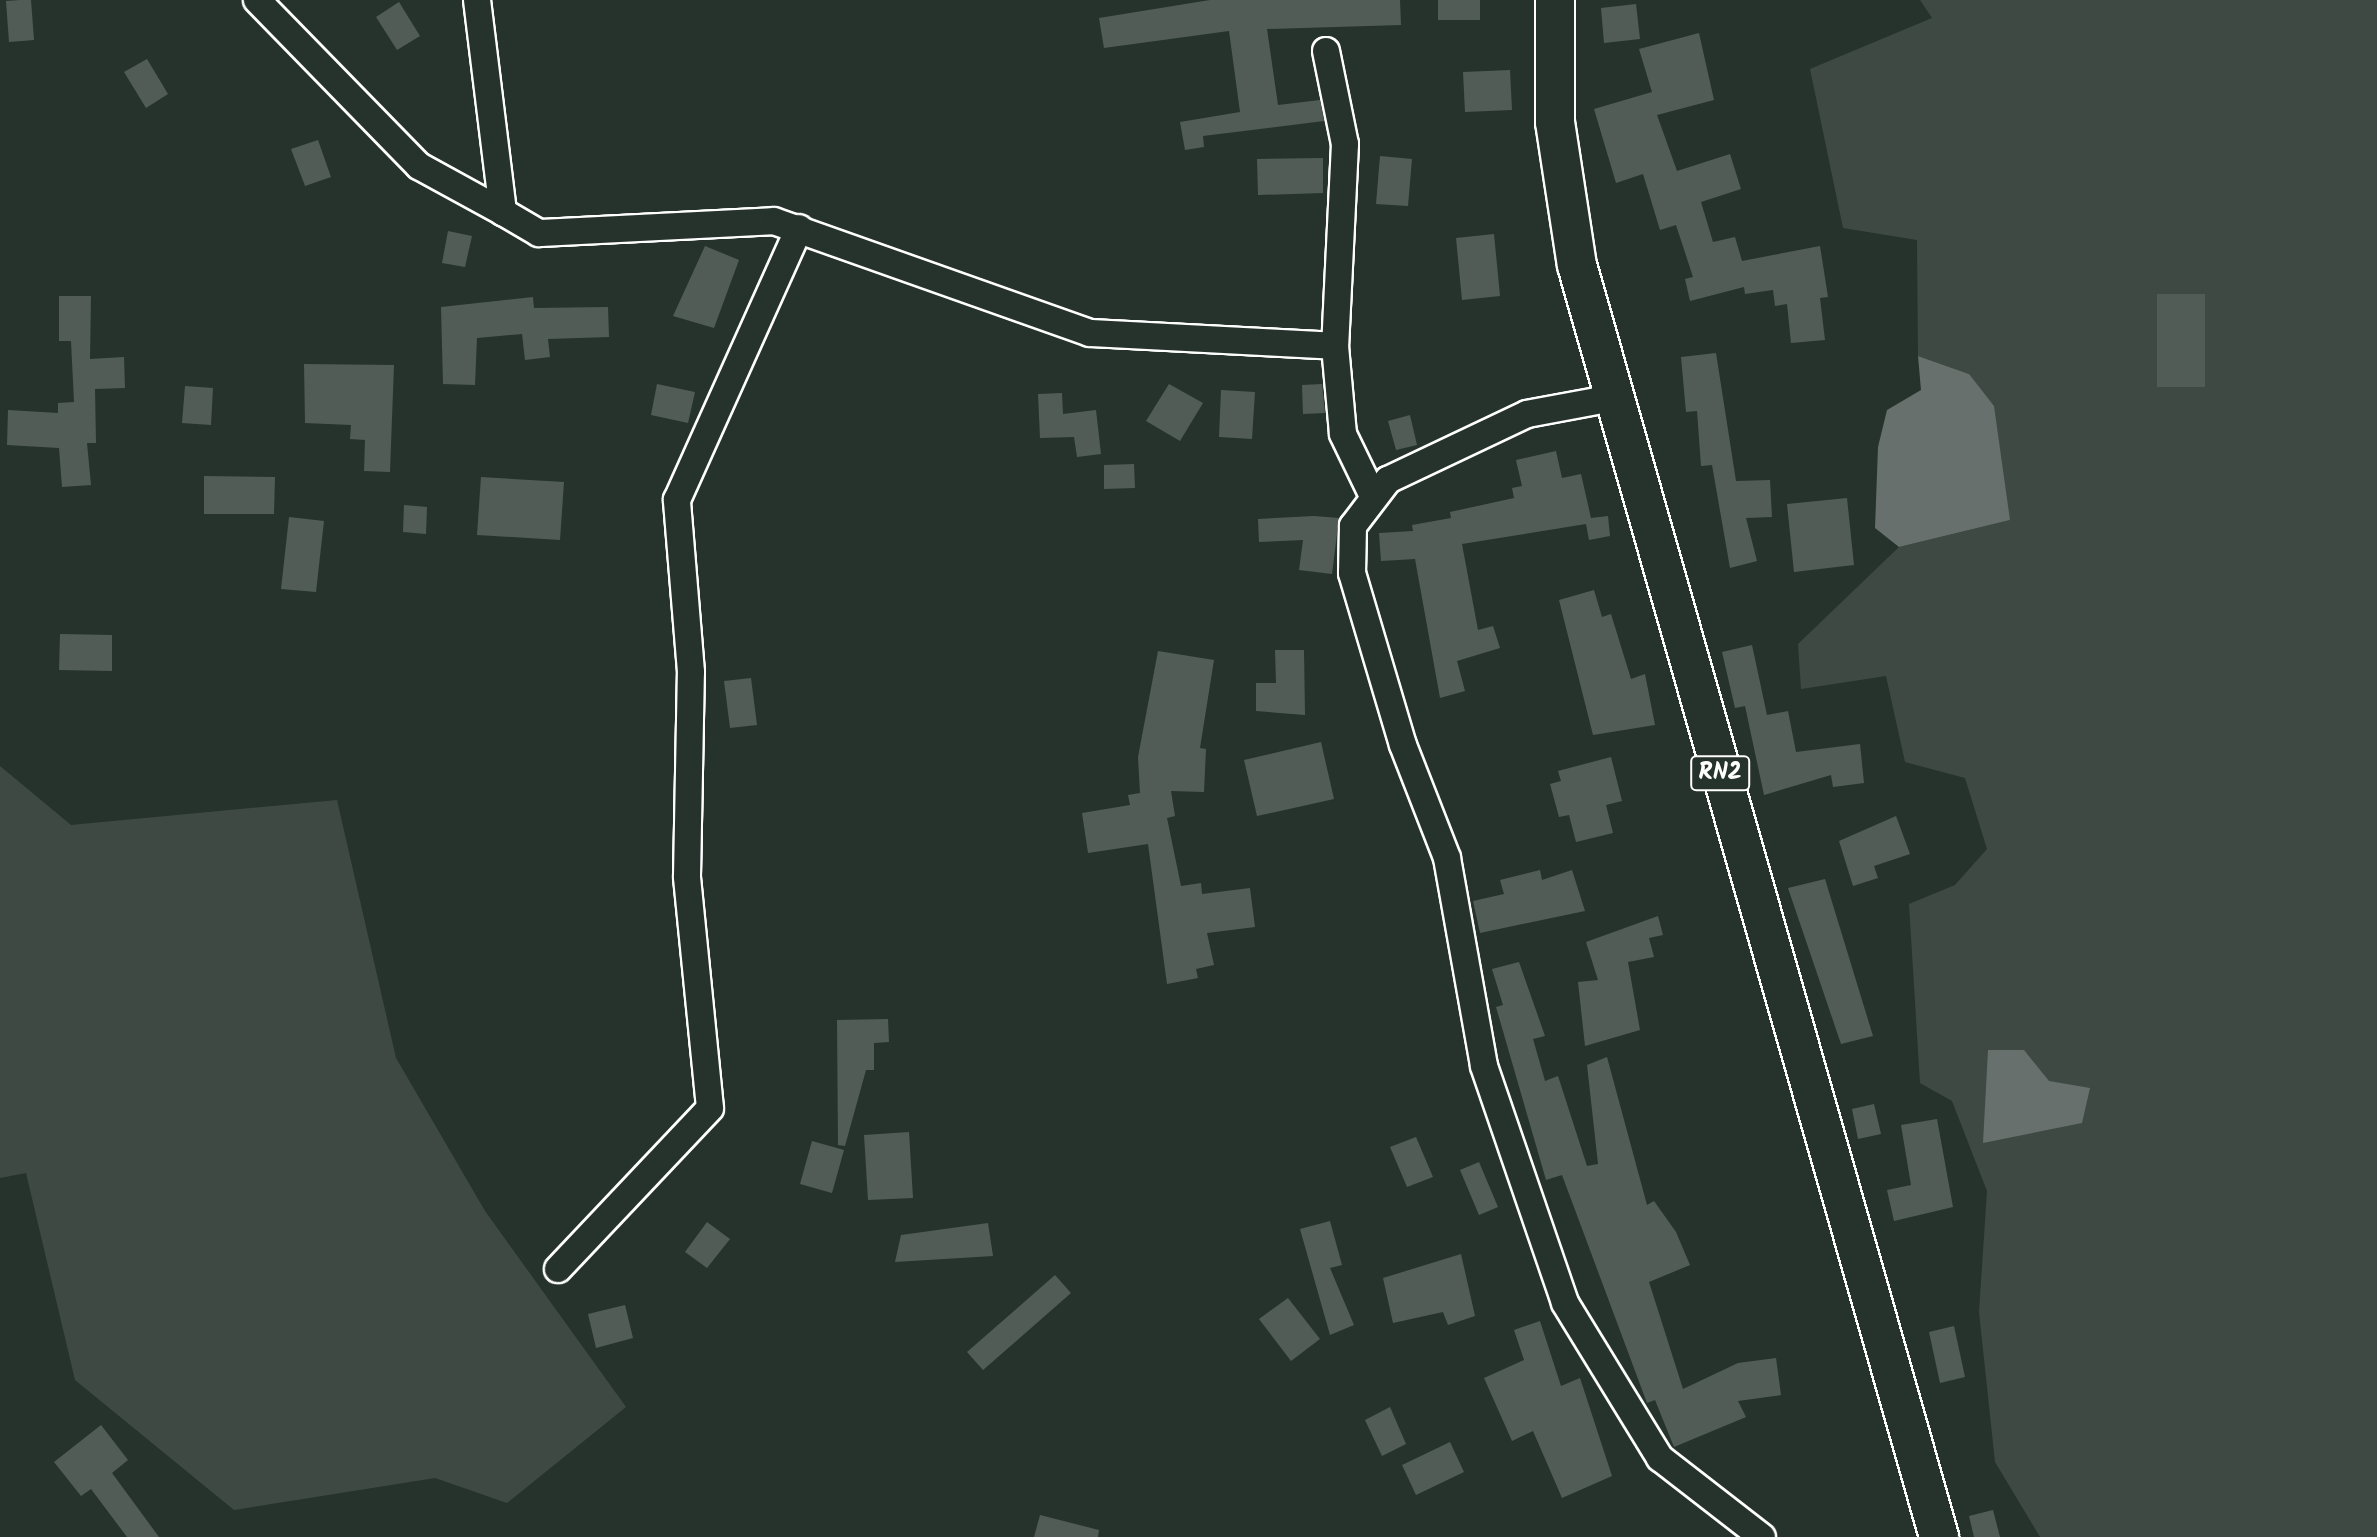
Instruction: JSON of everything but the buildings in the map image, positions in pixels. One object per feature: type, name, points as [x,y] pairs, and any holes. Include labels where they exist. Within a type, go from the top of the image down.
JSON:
[{"type":"highway","name":"RN2","points":[[1548,7],[1564,199],[1613,398],[1939,1537]]},
{"type":"street","points":[[257,0],[419,166],[503,212],[559,236],[733,218],[799,228],[1090,333],[1335,346]]},
{"type":"street","points":[[477,0],[503,212]]},
{"type":"street","points":[[1326,51],[1345,144],[1335,346],[1343,434],[1372,494]]},
{"type":"street","points":[[558,1269],[710,1108],[687,876],[691,672],[677,500],[799,228]]},
{"type":"street","points":[[1613,398],[1527,414],[1372,494],[1353,526],[1352,573],[1403,745],[1447,858],[1484,1066],[1509,1154],[1565,1303],[1618,1396],[1681,1480],[1762,1537]]},
{"type":"shaded area","points":[[1920,0],[2377,0],[2377,1537],[2040,1537],[1995,1462],[1979,1312],[1987,1191],[1952,1101],[1920,1083],[1909,904],[1955,885],[1987,849],[1965,778],[1905,762],[1886,676],[1801,689],[1798,644],[1899,547],[2010,520],[1969,374],[1918,356],[1917,240],[1843,228],[1810,69],[1932,18]]},
{"type":"shaded area","points":[[1918,356],[1969,374],[1994,406],[2010,520],[1899,547],[1875,528],[1878,447],[1887,410],[1921,390]]},
{"type":"shaded area","points":[[0,766],[71,825],[337,800],[396,1058],[485,1211],[626,1407],[507,1503],[435,1478],[234,1510],[75,1380],[26,1173],[0,1178]]},
{"type":"shaded area","points":[[1988,1050],[2024,1050],[2049,1081],[2090,1088],[2082,1123],[1983,1143]]}]
